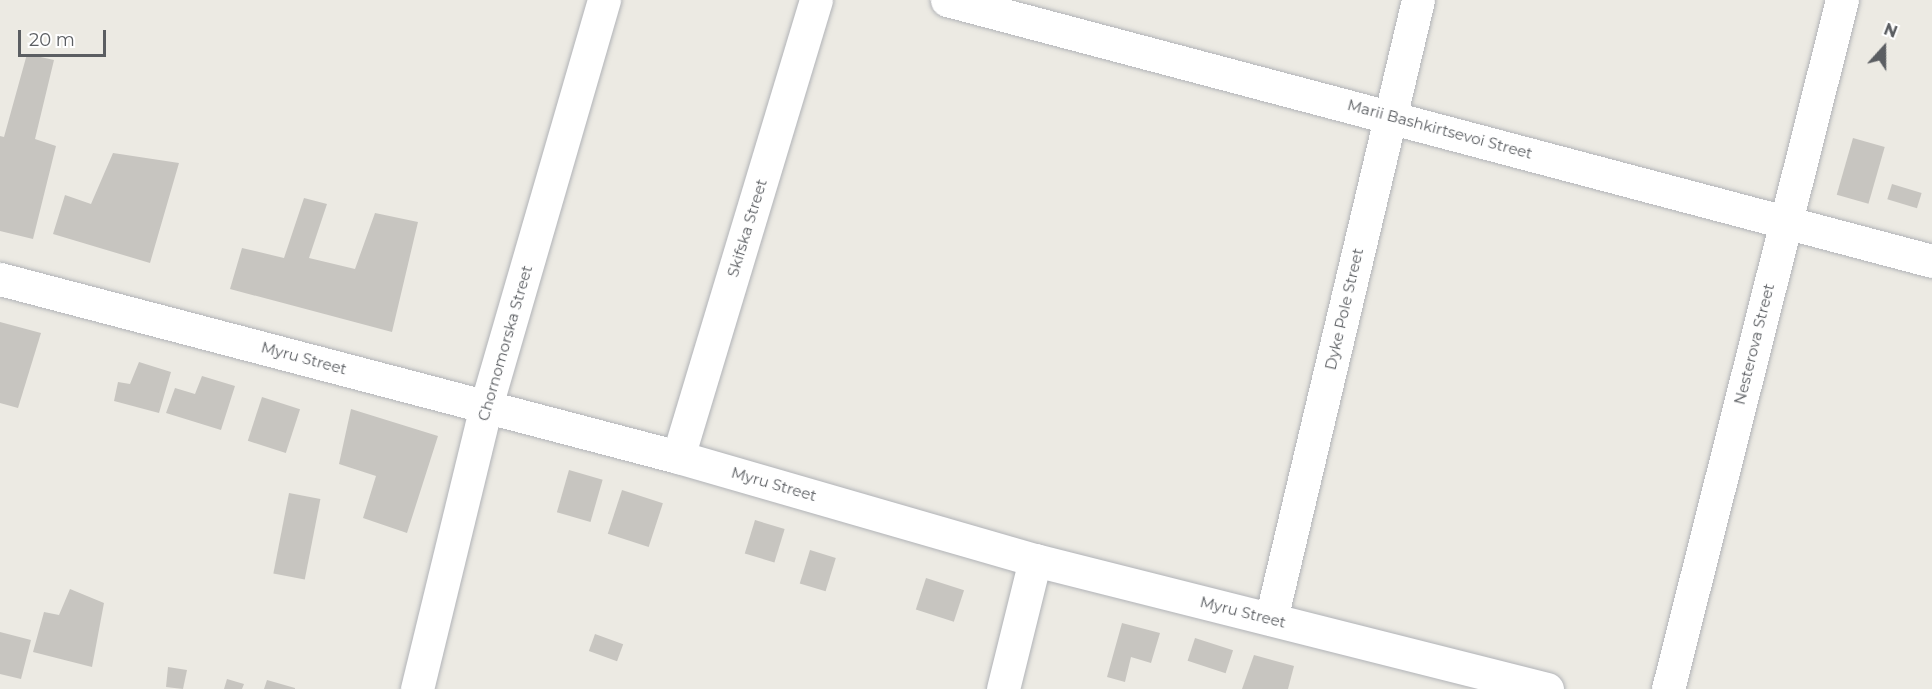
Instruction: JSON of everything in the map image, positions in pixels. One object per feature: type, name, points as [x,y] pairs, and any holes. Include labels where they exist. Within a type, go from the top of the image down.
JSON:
[{"type":"street","name":"Chornomorska Street","points":[[417,689],[486,406],[604,0]]},
{"type":"street","name":"Skifska Street","points":[[678,457],[816,0]]},
{"type":"street","name":"Marii Bashkirtsevoi Street","points":[[947,0],[1932,261]]},
{"type":"street","name":"Dyke Pole Street","points":[[1271,619],[1418,0]]},
{"type":"street","name":"Nesterova Street","points":[[1668,689],[1784,221],[1842,0]]},
{"type":"street","name":"Myru Street","points":[[0,279],[678,457],[1035,560],[1547,689]]},
{"type":"street","points":[[1003,689],[1035,560]]},
{"type":"building","points":[[27,54],[54,60],[35,139],[56,146],[33,239],[0,231],[0,136],[4,137]]},
{"type":"building","points":[[1853,138],[1885,147],[1868,204],[1837,195]]},
{"type":"building","points":[[113,153],[179,163],[150,263],[53,234],[65,195],[91,204]]},
{"type":"building","points":[[1892,184],[1922,193],[1917,208],[1887,199]]},
{"type":"building","points":[[304,198],[327,204],[309,258],[355,269],[375,213],[418,222],[392,332],[230,289],[242,248],[284,258]]},
{"type":"building","points":[[0,322],[41,333],[18,408],[0,403]]},
{"type":"building","points":[[139,362],[171,372],[159,413],[114,401],[118,382],[130,384]]},
{"type":"building","points":[[202,376],[235,386],[221,430],[166,413],[175,388],[195,394]]},
{"type":"building","points":[[262,397],[300,409],[286,453],[248,441]]},
{"type":"building","points":[[351,409],[438,436],[407,533],[363,518],[376,476],[339,464]]},
{"type":"building","points":[[569,470],[603,480],[591,522],[557,512]]},
{"type":"building","points":[[622,490],[663,503],[649,547],[608,534]]},
{"type":"building","points":[[289,493],[320,499],[305,580],[273,573]]},
{"type":"building","points":[[755,520],[785,529],[774,563],[745,553]]},
{"type":"building","points":[[810,550],[836,558],[826,591],[800,583]]},
{"type":"building","points":[[926,578],[964,590],[954,622],[916,609]]},
{"type":"building","points":[[70,589],[104,603],[92,667],[33,652],[44,612],[59,615]]},
{"type":"building","points":[[1122,623],[1160,633],[1151,663],[1131,657],[1125,682],[1107,677]]},
{"type":"building","points":[[0,632],[31,640],[21,679],[0,674]]},
{"type":"building","points":[[595,634],[623,644],[617,661],[589,651]]},
{"type":"building","points":[[1195,638],[1233,650],[1226,673],[1188,661]]},
{"type":"building","points":[[1254,655],[1294,666],[1288,689],[1242,689]]},
{"type":"building","points":[[168,667],[187,670],[183,689],[166,687]]},
{"type":"building","points":[[227,679],[244,684],[242,689],[224,689]]},
{"type":"building","points":[[267,680],[295,688],[295,689],[264,689]]}]
